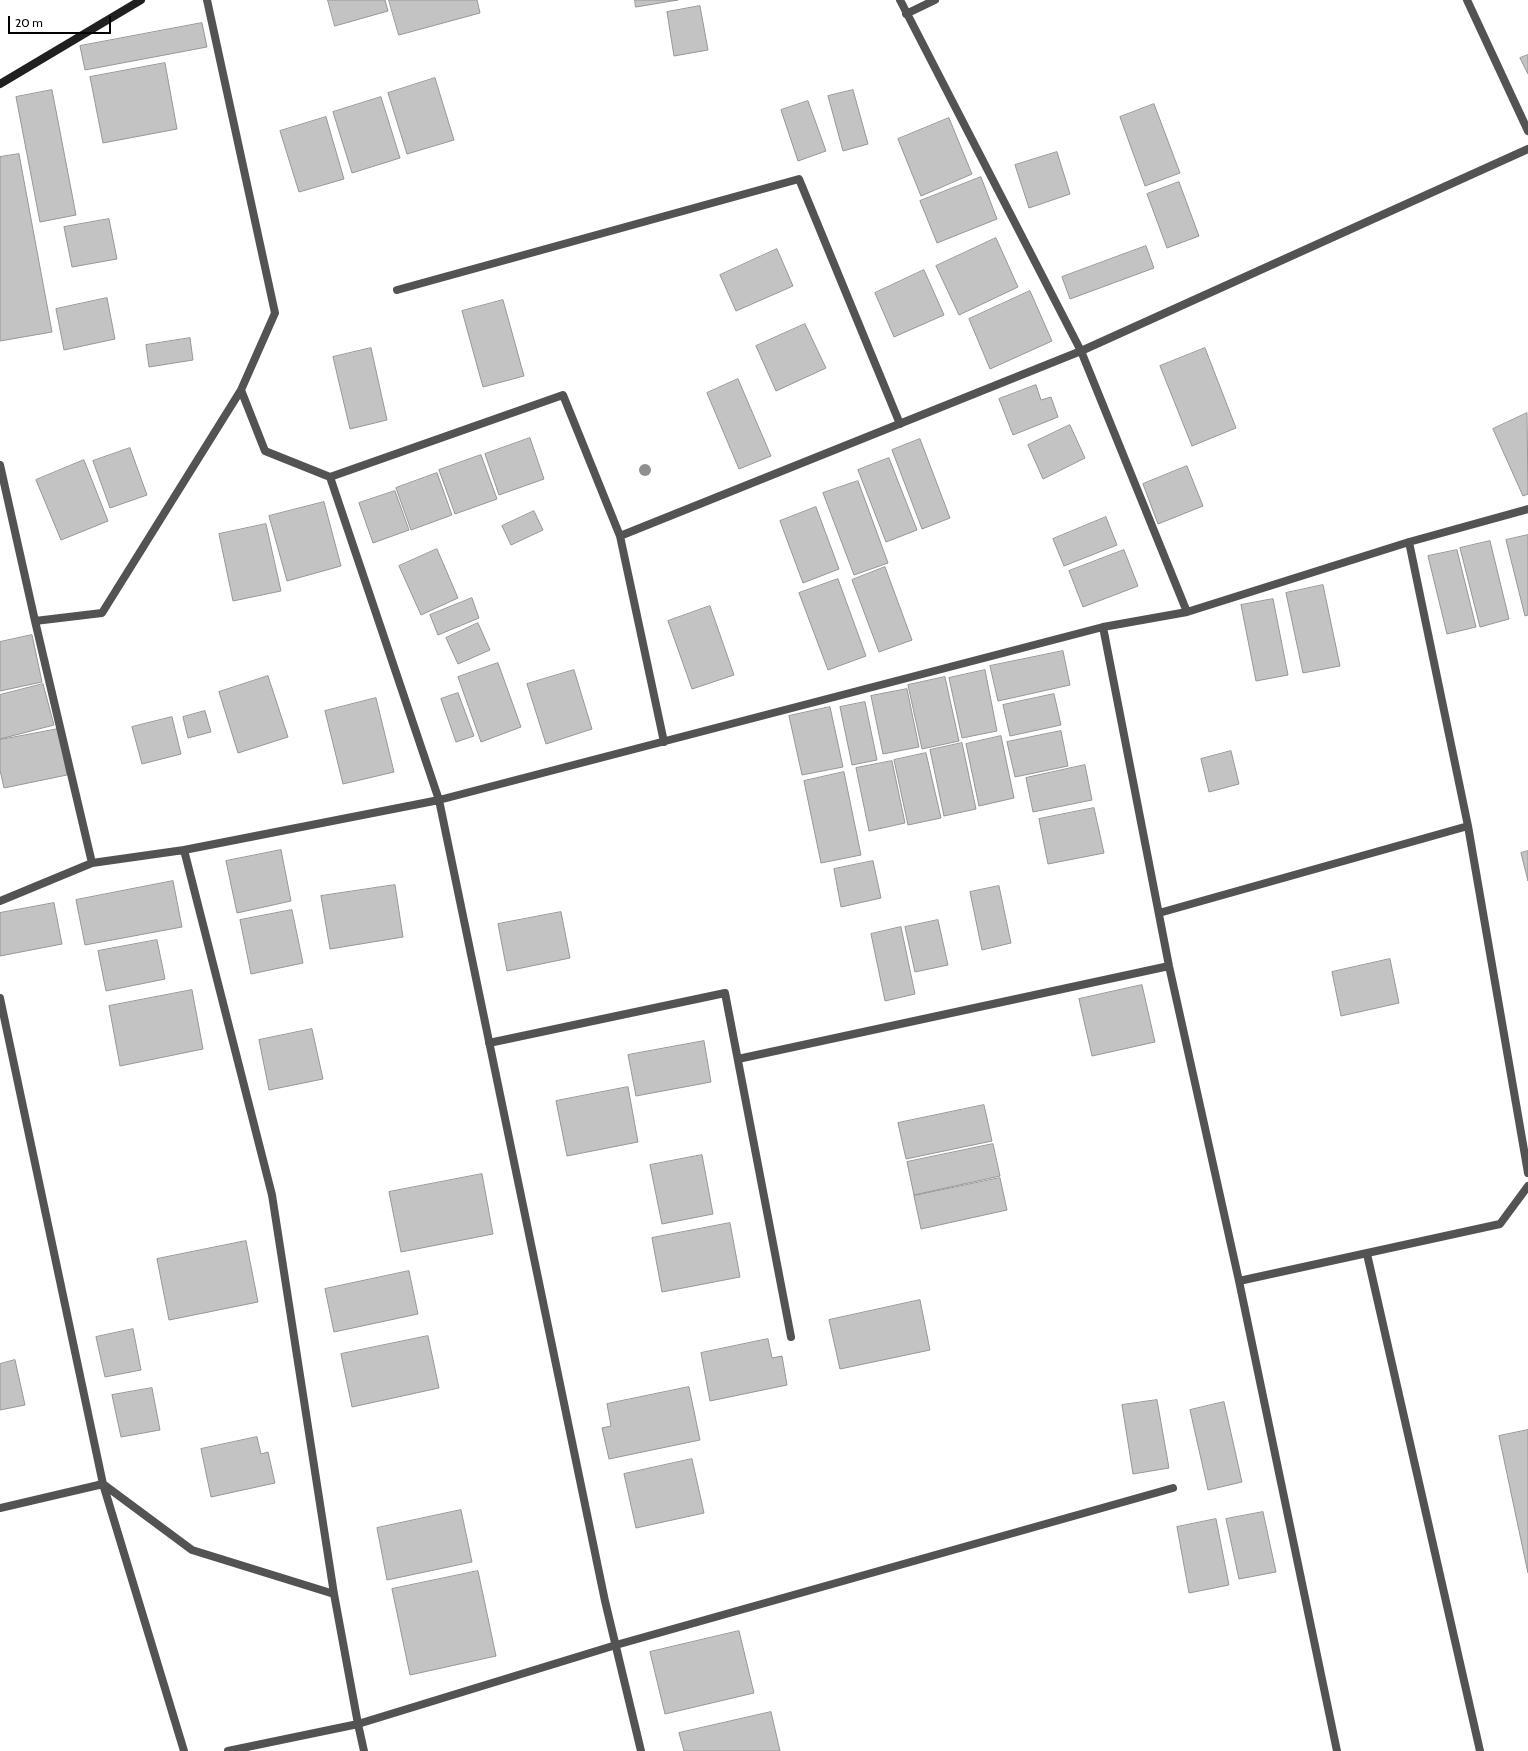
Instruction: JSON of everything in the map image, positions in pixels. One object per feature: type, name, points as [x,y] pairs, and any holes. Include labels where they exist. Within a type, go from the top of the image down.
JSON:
[{"type":"street","points":[[2,81],[141,0]]},
{"type":"street","points":[[35,621],[102,613],[242,390],[275,313],[207,0]]},
{"type":"street","points":[[900,0],[1081,351],[1187,612]]},
{"type":"street","points":[[906,14],[935,0]]},
{"type":"street","points":[[1467,0],[1528,131]]},
{"type":"street","points":[[620,536],[1081,351],[1528,149]]},
{"type":"street","points":[[397,290],[799,179],[900,424]]},
{"type":"street","points":[[242,390],[265,451],[330,477],[563,395],[620,536],[664,742]]},
{"type":"street","points":[[0,465],[92,863]]},
{"type":"street","points":[[330,477],[439,800],[605,1601],[640,1751]]},
{"type":"street","points":[[0,901],[92,863],[184,850],[439,800],[1104,627],[1187,612],[1409,542],[1528,509]]},
{"type":"street","points":[[1409,542],[1468,826],[1528,1173]]},
{"type":"street","points":[[1104,627],[1169,966],[1239,1281],[1337,1751]]},
{"type":"street","points":[[1159,913],[1468,826]]},
{"type":"street","points":[[184,850],[272,1195],[334,1594],[364,1751]]},
{"type":"street","points":[[738,1059],[1169,966]]},
{"type":"street","points":[[489,1043],[725,993],[791,1337]]},
{"type":"street","points":[[0,998],[104,1484],[184,1751]]},
{"type":"street","points":[[1239,1281],[1500,1224],[1528,1186]]},
{"type":"street","points":[[1367,1254],[1480,1751]]},
{"type":"street","points":[[0,1508],[104,1484],[192,1550],[334,1594]]},
{"type":"street","points":[[228,1751],[358,1724],[616,1645],[1173,1488]]},
{"type":"building","points":[[328,0],[385,0],[388,11],[335,26]]},
{"type":"building","points":[[389,0],[477,0],[480,13],[399,35]]},
{"type":"building","points":[[635,0],[678,0],[636,7]]},
{"type":"building","points":[[700,6],[708,50],[674,56],[667,12]]},
{"type":"building","points":[[202,23],[207,47],[85,70],[80,46]]},
{"type":"building","points":[[1528,55],[1528,74],[1520,58]]},
{"type":"building","points":[[165,63],[177,129],[103,143],[90,77]]},
{"type":"building","points":[[435,78],[454,140],[407,154],[388,93]]},
{"type":"building","points":[[52,90],[76,215],[40,222],[16,97]]},
{"type":"building","points":[[853,90],[868,144],[843,151],[828,96]]},
{"type":"building","points":[[381,97],[400,158],[352,173],[333,112]]},
{"type":"building","points":[[808,101],[826,151],[798,161],[781,110]]},
{"type":"building","points":[[1154,104],[1180,173],[1145,186],[1120,117]]},
{"type":"building","points":[[326,117],[344,179],[299,192],[280,131]]},
{"type":"building","points":[[949,118],[972,174],[921,196],[898,139]]},
{"type":"building","points":[[1057,152],[1070,194],[1029,208],[1015,165]]},
{"type":"building","points":[[19,154],[52,332],[0,341],[0,157]]},
{"type":"building","points":[[981,177],[997,219],[937,243],[920,201]]},
{"type":"building","points":[[1179,182],[1199,236],[1167,248],[1147,194]]},
{"type":"building","points":[[109,219],[117,259],[72,267],[64,227]]},
{"type":"building","points":[[996,238],[1018,287],[959,315],[936,266]]},
{"type":"building","points":[[1146,246],[1154,268],[1070,299],[1062,277]]},
{"type":"building","points":[[777,249],[793,286],[736,311],[720,275]]},
{"type":"building","points":[[924,270],[944,315],[894,337],[875,293]]},
{"type":"building","points":[[1030,291],[1052,341],[990,369],[969,319]]},
{"type":"building","points":[[107,298],[115,339],[64,350],[56,309]]},
{"type":"building","points":[[503,300],[524,376],[483,387],[462,311]]},
{"type":"building","points":[[805,324],[826,368],[776,391],[756,346]]},
{"type":"building","points":[[190,338],[193,360],[149,367],[146,345]]},
{"type":"building","points":[[371,348],[387,420],[350,429],[333,357]]},
{"type":"building","points":[[1205,348],[1236,428],[1192,446],[1160,366]]},
{"type":"building","points":[[738,379],[771,456],[739,469],[707,393]]},
{"type":"building","points":[[1036,385],[1041,400],[1051,397],[1058,417],[1013,435],[999,399]]},
{"type":"building","points":[[1527,413],[1528,494],[1523,496],[1493,429]]},
{"type":"building","points":[[1070,425],[1085,458],[1043,479],[1028,445]]},
{"type":"building","points":[[530,438],[544,479],[499,495],[485,454]]},
{"type":"building","points":[[920,439],[950,518],[922,529],[892,450]]},
{"type":"building","points":[[130,448],[147,495],[110,508],[93,461]]},
{"type":"building","points":[[481,455],[497,499],[455,514],[439,470]]},
{"type":"building","points":[[889,458],[917,530],[886,542],[858,470]]},
{"type":"building","points":[[84,460],[108,521],[61,540],[36,480]]},
{"type":"building","points":[[1187,466],[1203,506],[1158,524],[1143,484]]},
{"type":"building","points":[[437,473],[452,515],[411,530],[396,488]]},
{"type":"building","points":[[858,481],[888,563],[854,575],[823,493]]},
{"type":"building","points":[[395,491],[409,530],[373,543],[359,503]]},
{"type":"building","points":[[324,502],[341,566],[287,581],[269,516]]},
{"type":"building","points":[[816,507],[839,569],[803,583],[780,521]]},
{"type":"building","points":[[534,511],[543,530],[511,545],[502,526]]},
{"type":"building","points":[[1106,517],[1117,545],[1064,566],[1053,539]]},
{"type":"building","points":[[266,524],[281,591],[233,601],[219,534]]},
{"type":"building","points":[[1528,535],[1528,615],[1525,616],[1506,540]]},
{"type":"building","points":[[1490,541],[1509,619],[1480,627],[1460,548]]},
{"type":"building","points":[[437,549],[458,598],[421,615],[399,566]]},
{"type":"building","points":[[1124,550],[1138,586],[1083,607],[1069,571]]},
{"type":"building","points":[[1457,550],[1476,627],[1447,634],[1428,556]]},
{"type":"building","points":[[885,567],[912,640],[879,652],[852,580]]},
{"type":"building","points":[[838,579],[866,656],[828,670],[799,593]]},
{"type":"building","points":[[1323,585],[1340,666],[1303,673],[1286,593]]},
{"type":"building","points":[[472,598],[479,618],[438,635],[430,615]]},
{"type":"building","points":[[1273,599],[1288,675],[1256,681],[1241,605]]},
{"type":"building","points":[[710,606],[734,675],[692,689],[668,621]]},
{"type":"building","points":[[478,623],[490,650],[458,664],[446,638]]},
{"type":"building","points":[[32,635],[42,682],[0,691],[0,642]]},
{"type":"building","points":[[1063,651],[1070,685],[998,701],[990,666]]},
{"type":"building","points":[[498,663],[521,727],[481,742],[458,677]]},
{"type":"building","points":[[574,670],[592,729],[546,744],[527,684]]},
{"type":"building","points":[[985,670],[997,731],[962,738],[949,678]]},
{"type":"building","points":[[268,676],[288,737],[238,753],[219,692]]},
{"type":"building","points":[[945,677],[959,741],[922,749],[908,685]]},
{"type":"building","points":[[43,684],[54,725],[0,739],[0,695]]},
{"type":"building","points":[[907,689],[919,747],[883,754],[871,696]]},
{"type":"building","points":[[458,693],[474,736],[456,742],[441,699]]},
{"type":"building","points":[[1054,694],[1061,725],[1010,736],[1003,705]]},
{"type":"building","points":[[376,698],[394,772],[343,784],[325,711]]},
{"type":"building","points":[[865,702],[877,760],[852,765],[840,707]]},
{"type":"building","points":[[830,707],[843,767],[802,775],[789,716]]},
{"type":"building","points":[[205,711],[211,732],[188,738],[183,717]]},
{"type":"building","points":[[172,717],[181,754],[142,764],[132,727]]},
{"type":"building","points":[[58,729],[67,775],[4,788],[0,770],[0,740]]},
{"type":"building","points":[[1061,731],[1068,766],[1015,777],[1007,742]]},
{"type":"building","points":[[1001,736],[1014,798],[979,806],[966,744]]},
{"type":"building","points":[[962,743],[976,809],[944,816],[930,750]]},
{"type":"building","points":[[1231,751],[1239,784],[1209,792],[1201,759]]},
{"type":"building","points":[[926,753],[941,818],[908,825],[894,760]]},
{"type":"building","points":[[892,761],[905,823],[869,831],[856,768]]},
{"type":"building","points":[[1085,765],[1092,800],[1033,812],[1026,778]]},
{"type":"building","points":[[844,772],[861,855],[821,863],[804,781]]},
{"type":"building","points":[[1094,808],[1104,853],[1048,864],[1039,819]]},
{"type":"building","points":[[281,850],[291,901],[237,913],[226,861]]},
{"type":"building","points":[[1528,851],[1528,881],[1521,853]]},
{"type":"building","points":[[873,861],[881,898],[841,907],[834,869]]},
{"type":"building","points":[[173,881],[182,927],[85,945],[76,900]]},
{"type":"building","points":[[395,885],[403,937],[330,949],[321,896]]},
{"type":"building","points":[[999,886],[1011,943],[982,950],[970,892]]},
{"type":"building","points":[[54,903],[62,944],[0,956],[0,913]]},
{"type":"building","points":[[292,910],[303,963],[251,974],[240,920]]},
{"type":"building","points":[[561,912],[570,958],[507,971],[498,924]]},
{"type":"building","points":[[938,920],[948,965],[915,972],[905,927]]},
{"type":"building","points":[[901,927],[915,994],[885,1001],[871,934]]},
{"type":"building","points":[[157,940],[165,979],[106,991],[98,951]]},
{"type":"building","points":[[1390,959],[1399,1003],[1341,1016],[1332,972]]},
{"type":"building","points":[[1142,985],[1155,1042],[1092,1056],[1079,999]]},
{"type":"building","points":[[192,990],[203,1049],[120,1066],[109,1006]]},
{"type":"building","points":[[312,1029],[323,1079],[269,1090],[259,1040]]},
{"type":"building","points":[[704,1041],[711,1082],[636,1096],[628,1055]]},
{"type":"building","points":[[628,1087],[638,1142],[567,1156],[556,1101]]},
{"type":"building","points":[[984,1105],[992,1141],[906,1159],[898,1123]]},
{"type":"building","points":[[993,1144],[1000,1176],[914,1195],[907,1162]]},
{"type":"building","points":[[702,1155],[713,1214],[662,1224],[650,1165]]},
{"type":"building","points":[[482,1174],[493,1234],[401,1252],[389,1192]]},
{"type":"building","points":[[1000,1178],[1007,1210],[921,1229],[914,1196]]},
{"type":"building","points":[[730,1223],[740,1277],[662,1292],[652,1238]]},
{"type":"building","points":[[246,1241],[258,1302],[169,1320],[157,1259]]},
{"type":"building","points":[[409,1271],[418,1314],[334,1332],[325,1289]]},
{"type":"building","points":[[920,1300],[930,1350],[840,1369],[829,1320]]},
{"type":"building","points":[[133,1329],[141,1370],[105,1377],[96,1337]]},
{"type":"building","points":[[428,1336],[439,1388],[352,1407],[341,1354]]},
{"type":"building","points":[[768,1339],[772,1358],[782,1356],[787,1385],[710,1401],[701,1353]]},
{"type":"building","points":[[15,1360],[25,1405],[0,1410],[0,1364]]},
{"type":"building","points":[[689,1387],[700,1440],[609,1459],[602,1428],[611,1426],[607,1404]]},
{"type":"building","points":[[152,1388],[160,1430],[121,1437],[112,1395]]},
{"type":"building","points":[[1157,1400],[1169,1468],[1133,1474],[1122,1405]]},
{"type":"building","points":[[1224,1402],[1242,1482],[1208,1490],[1190,1410]]},
{"type":"building","points":[[1528,1430],[1528,1573],[1499,1436]]},
{"type":"building","points":[[257,1437],[261,1454],[268,1452],[275,1483],[211,1497],[201,1449]]},
{"type":"building","points":[[692,1459],[704,1513],[636,1528],[624,1474]]},
{"type":"building","points":[[461,1510],[472,1562],[387,1580],[377,1528]]},
{"type":"building","points":[[1263,1512],[1276,1572],[1239,1579],[1226,1519]]},
{"type":"building","points":[[1216,1519],[1229,1585],[1189,1593],[1177,1527]]},
{"type":"building","points":[[478,1571],[496,1656],[410,1675],[392,1589]]},
{"type":"building","points":[[739,1631],[754,1693],[665,1714],[650,1652]]},
{"type":"building","points":[[771,1712],[780,1751],[684,1751],[679,1733]]}]
